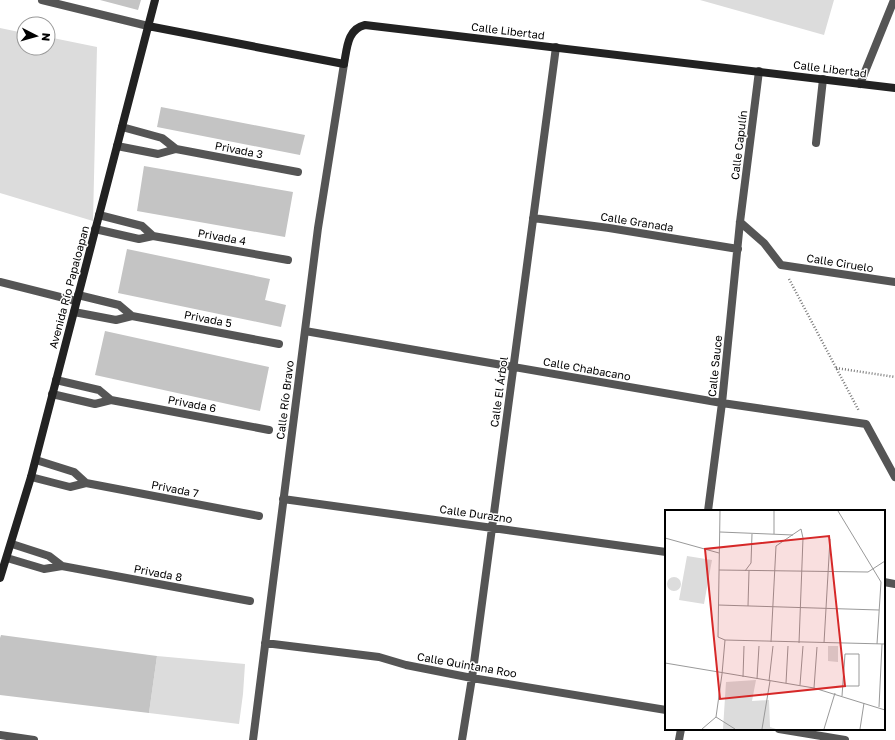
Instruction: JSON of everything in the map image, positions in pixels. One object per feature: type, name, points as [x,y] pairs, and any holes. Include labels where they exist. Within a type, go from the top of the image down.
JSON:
[{"type":"main road","name":"Avenida Río Papaloapan","points":[[0,578],[12,544],[36,460],[155,0]]},
{"type":"main road","name":"Calle Libertad","points":[[344,64],[349,37],[359,26],[365,25],[895,88]]},
{"type":"main road","points":[[148,26],[344,64]]},
{"type":"street","points":[[42,0],[148,26]]},
{"type":"street","points":[[860,84],[894,0]]},
{"type":"street","name":"Calle El Árbol","points":[[462,740],[472,678],[556,47]]},
{"type":"street","name":"Calle Río Bravo","points":[[253,740],[318,228],[344,64]]},
{"type":"street","name":"Calle Capulín","points":[[740,222],[759,72]]},
{"type":"street","points":[[816,143],[822,79]]},
{"type":"street","name":"Privada 3","points":[[122,127],[162,138],[176,149]]},
{"type":"street","name":"Privada 3","points":[[117,146],[158,154],[176,149],[298,172]]},
{"type":"street","name":"Privada 4","points":[[99,214],[142,226],[153,236]]},
{"type":"street","name":"Calle Granada","points":[[533,218],[610,228],[738,249]]},
{"type":"street","points":[[740,222],[764,243],[781,265]]},
{"type":"street","name":"Calle Sauce","points":[[708,510],[722,403],[740,222]]},
{"type":"street","name":"Privada 4","points":[[95,229],[139,239],[153,236],[288,260]]},
{"type":"street","name":"Calle Ciruelo","points":[[781,265],[895,282]]},
{"type":"street","name":"Privada 5","points":[[0,282],[119,305],[132,316]]},
{"type":"street","name":"Privada 5","points":[[74,312],[116,320],[132,316],[279,344]]},
{"type":"street","name":"Calle Chabacano","points":[[305,331],[722,403],[866,424]]},
{"type":"street","name":"Privada 6","points":[[56,380],[99,390],[111,400]]},
{"type":"street","name":"Privada 6","points":[[52,394],[96,404],[111,400],[269,430]]},
{"type":"street","points":[[866,424],[895,477]]},
{"type":"street","name":"Privada 7","points":[[36,460],[74,472],[86,483]]},
{"type":"street","name":"Privada 7","points":[[31,477],[70,487],[86,483],[259,516]]},
{"type":"street","name":"Calle Durazno","points":[[284,498],[665,552]]},
{"type":"street","name":"Privada 8","points":[[12,544],[49,556],[62,566]]},
{"type":"street","name":"Privada 8","points":[[7,558],[44,569],[62,566],[250,601]]},
{"type":"street","points":[[885,582],[895,584]]},
{"type":"street","name":"Calle Quintana Roo","points":[[265,643],[379,657],[406,665],[472,678],[665,710]]},
{"type":"street","points":[[680,740],[681,730]]},
{"type":"street","points":[[785,730],[845,740]]},
{"type":"street","points":[[0,737],[34,740]]},
{"type":"path","points":[[781,265],[866,424]]},
{"type":"path","points":[[836,368],[895,377]]},
{"type":"shaded area","points":[[700,0],[834,0],[824,35]]},
{"type":"shaded area","points":[[0,28],[16,31],[16,56],[56,56],[56,39],[97,47],[93,221],[0,193]]},
{"type":"shaded area","points":[[157,656],[245,664],[239,724],[149,713]]},
{"type":"building","points":[[100,0],[141,0],[138,10]]},
{"type":"building","points":[[161,107],[305,135],[300,155],[157,127]]},
{"type":"building","points":[[144,166],[293,192],[285,237],[137,211]]},
{"type":"building","points":[[127,249],[270,279],[265,300],[286,305],[281,327],[118,293]]},
{"type":"building","points":[[105,331],[269,367],[260,411],[95,375]]},
{"type":"building","points":[[1,635],[157,656],[149,713],[0,695]]}]
